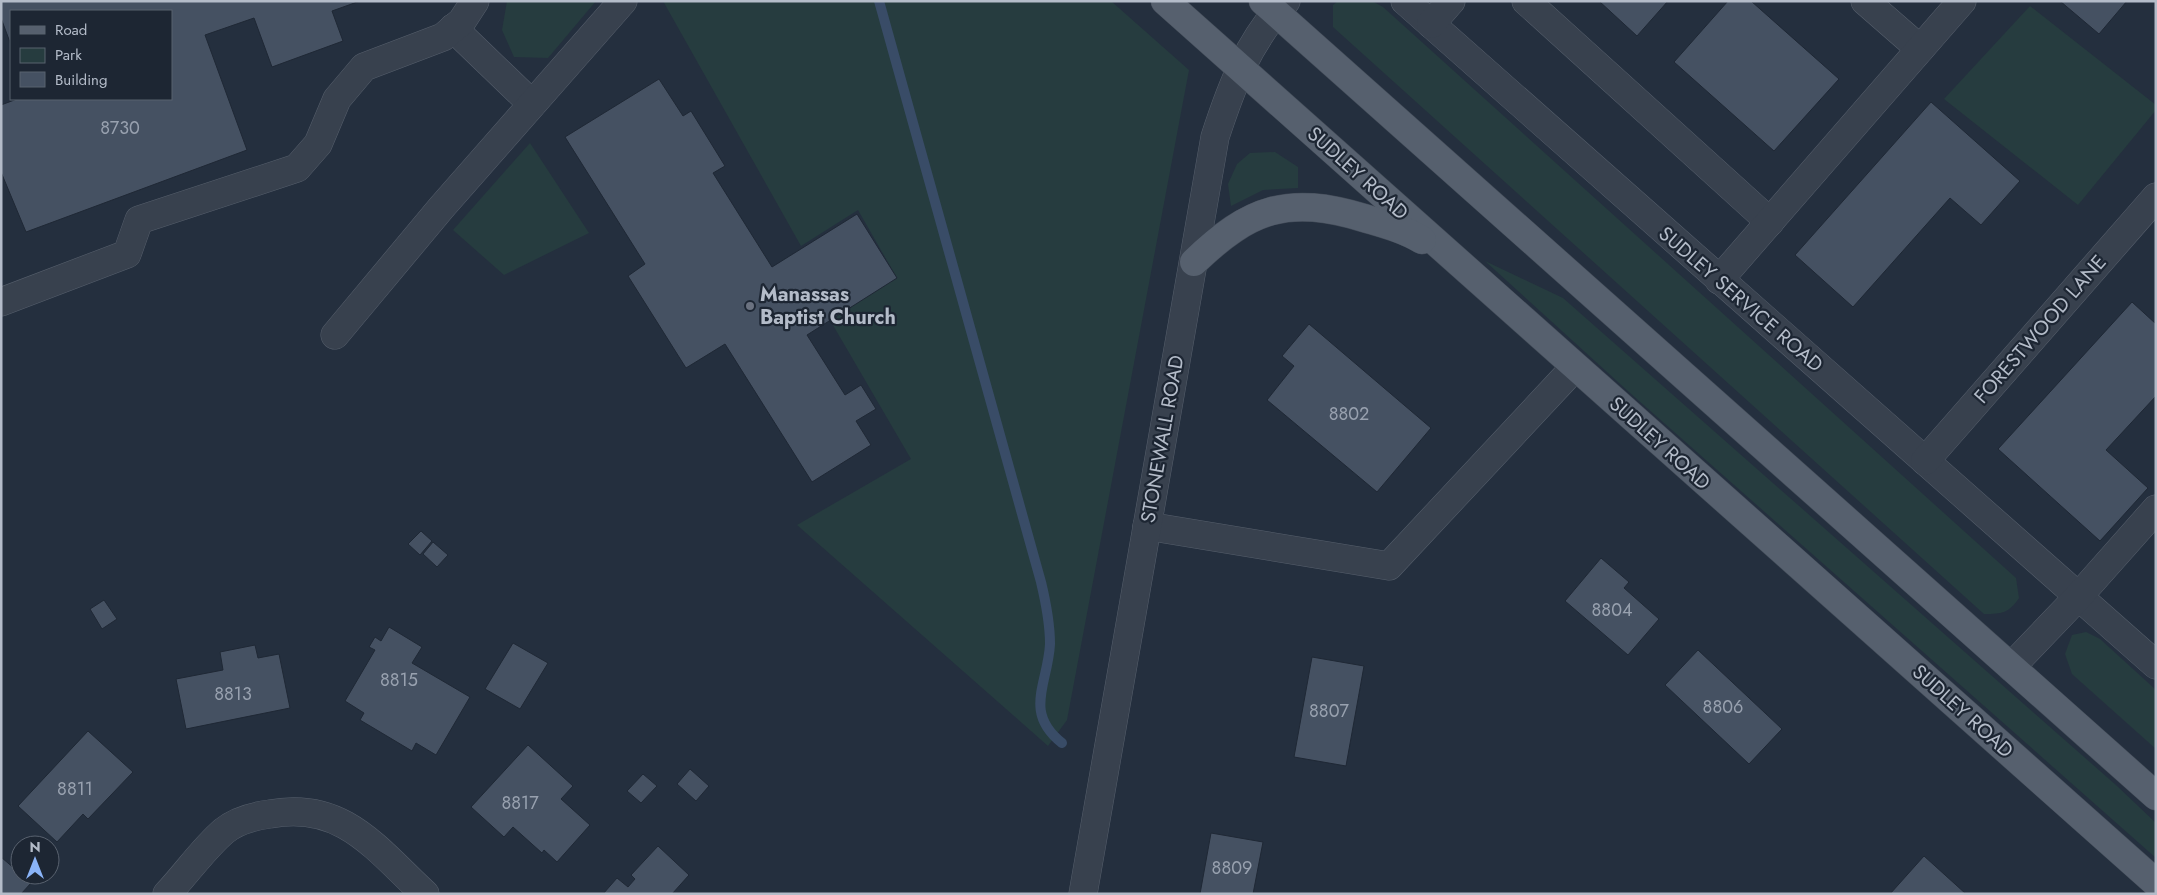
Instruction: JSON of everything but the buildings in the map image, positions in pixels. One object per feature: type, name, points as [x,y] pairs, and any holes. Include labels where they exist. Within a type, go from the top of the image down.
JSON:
[{"type":"main road","name":"SUDLEY ROAD","points":[[1165,1],[2156,883]]},
{"type":"main road","points":[[1275,5],[2156,796]]},
{"type":"main road","points":[[1194,262],[1216,241],[1244,221],[1270,210],[1294,206],[1319,207],[1345,212],[1394,227],[1448,254]]},
{"type":"street","points":[[1,302],[127,254],[139,220],[297,168],[318,144],[338,99],[364,67],[443,36],[462,21],[476,1]]},
{"type":"street","points":[[335,335],[441,208],[623,1]]},
{"type":"street","name":"SUDLEY SERVICE ROAD","points":[[1405,1],[2156,665]]},
{"type":"street","points":[[1430,24],[1451,1]]},
{"type":"street","points":[[1526,1],[1770,222]]},
{"type":"street","points":[[1865,1],[1920,49]]},
{"type":"street","points":[[1719,280],[1962,1]]},
{"type":"street","name":"STONEWALL ROAD","points":[[1082,894],[1216,137],[1240,67],[1275,5]]},
{"type":"street","points":[[454,28],[532,104]]},
{"type":"street","name":"FORESTWOOD LANE","points":[[1925,461],[2156,197]]},
{"type":"street","points":[[1147,526],[1389,566],[1575,367]]},
{"type":"street","points":[[2011,667],[2078,597],[2156,509]]},
{"type":"street","points":[[167,894],[225,830],[253,817],[284,811],[316,813],[345,824],[366,837],[425,894]]},
{"type":"green space","points":[[507,1],[596,1],[548,58],[514,57],[502,30]]},
{"type":"green space","points":[[663,1],[1111,1],[1189,70],[1067,720],[1048,746],[797,525],[911,459],[830,320],[897,278],[858,210],[801,246]]},
{"type":"green space","points":[[1338,1],[1372,1],[1383,7],[2016,578],[2019,598],[2012,607],[1996,614],[1984,614],[1333,27],[1333,5]]},
{"type":"green space","points":[[2030,6],[2156,105],[2156,110],[2078,205],[1944,99]]},
{"type":"green space","points":[[530,143],[589,233],[504,275],[453,230]]},
{"type":"green space","points":[[1275,152],[1298,167],[1298,188],[1263,190],[1231,206],[1228,184],[1237,164],[1250,153]]},
{"type":"green space","points":[[1485,261],[1563,298],[2117,786],[2156,823],[2156,858],[1629,392]]},
{"type":"green space","points":[[2086,632],[2100,639],[2156,690],[2156,749],[2072,674],[2065,654],[2072,635]]},
{"type":"waterway","points":[[879,1],[1041,582],[1050,644],[1041,697],[1041,709],[1043,720],[1050,731],[1062,743]]},
{"type":"place","name":"Manassas Baptist Church","points":[[750,306]]}]
